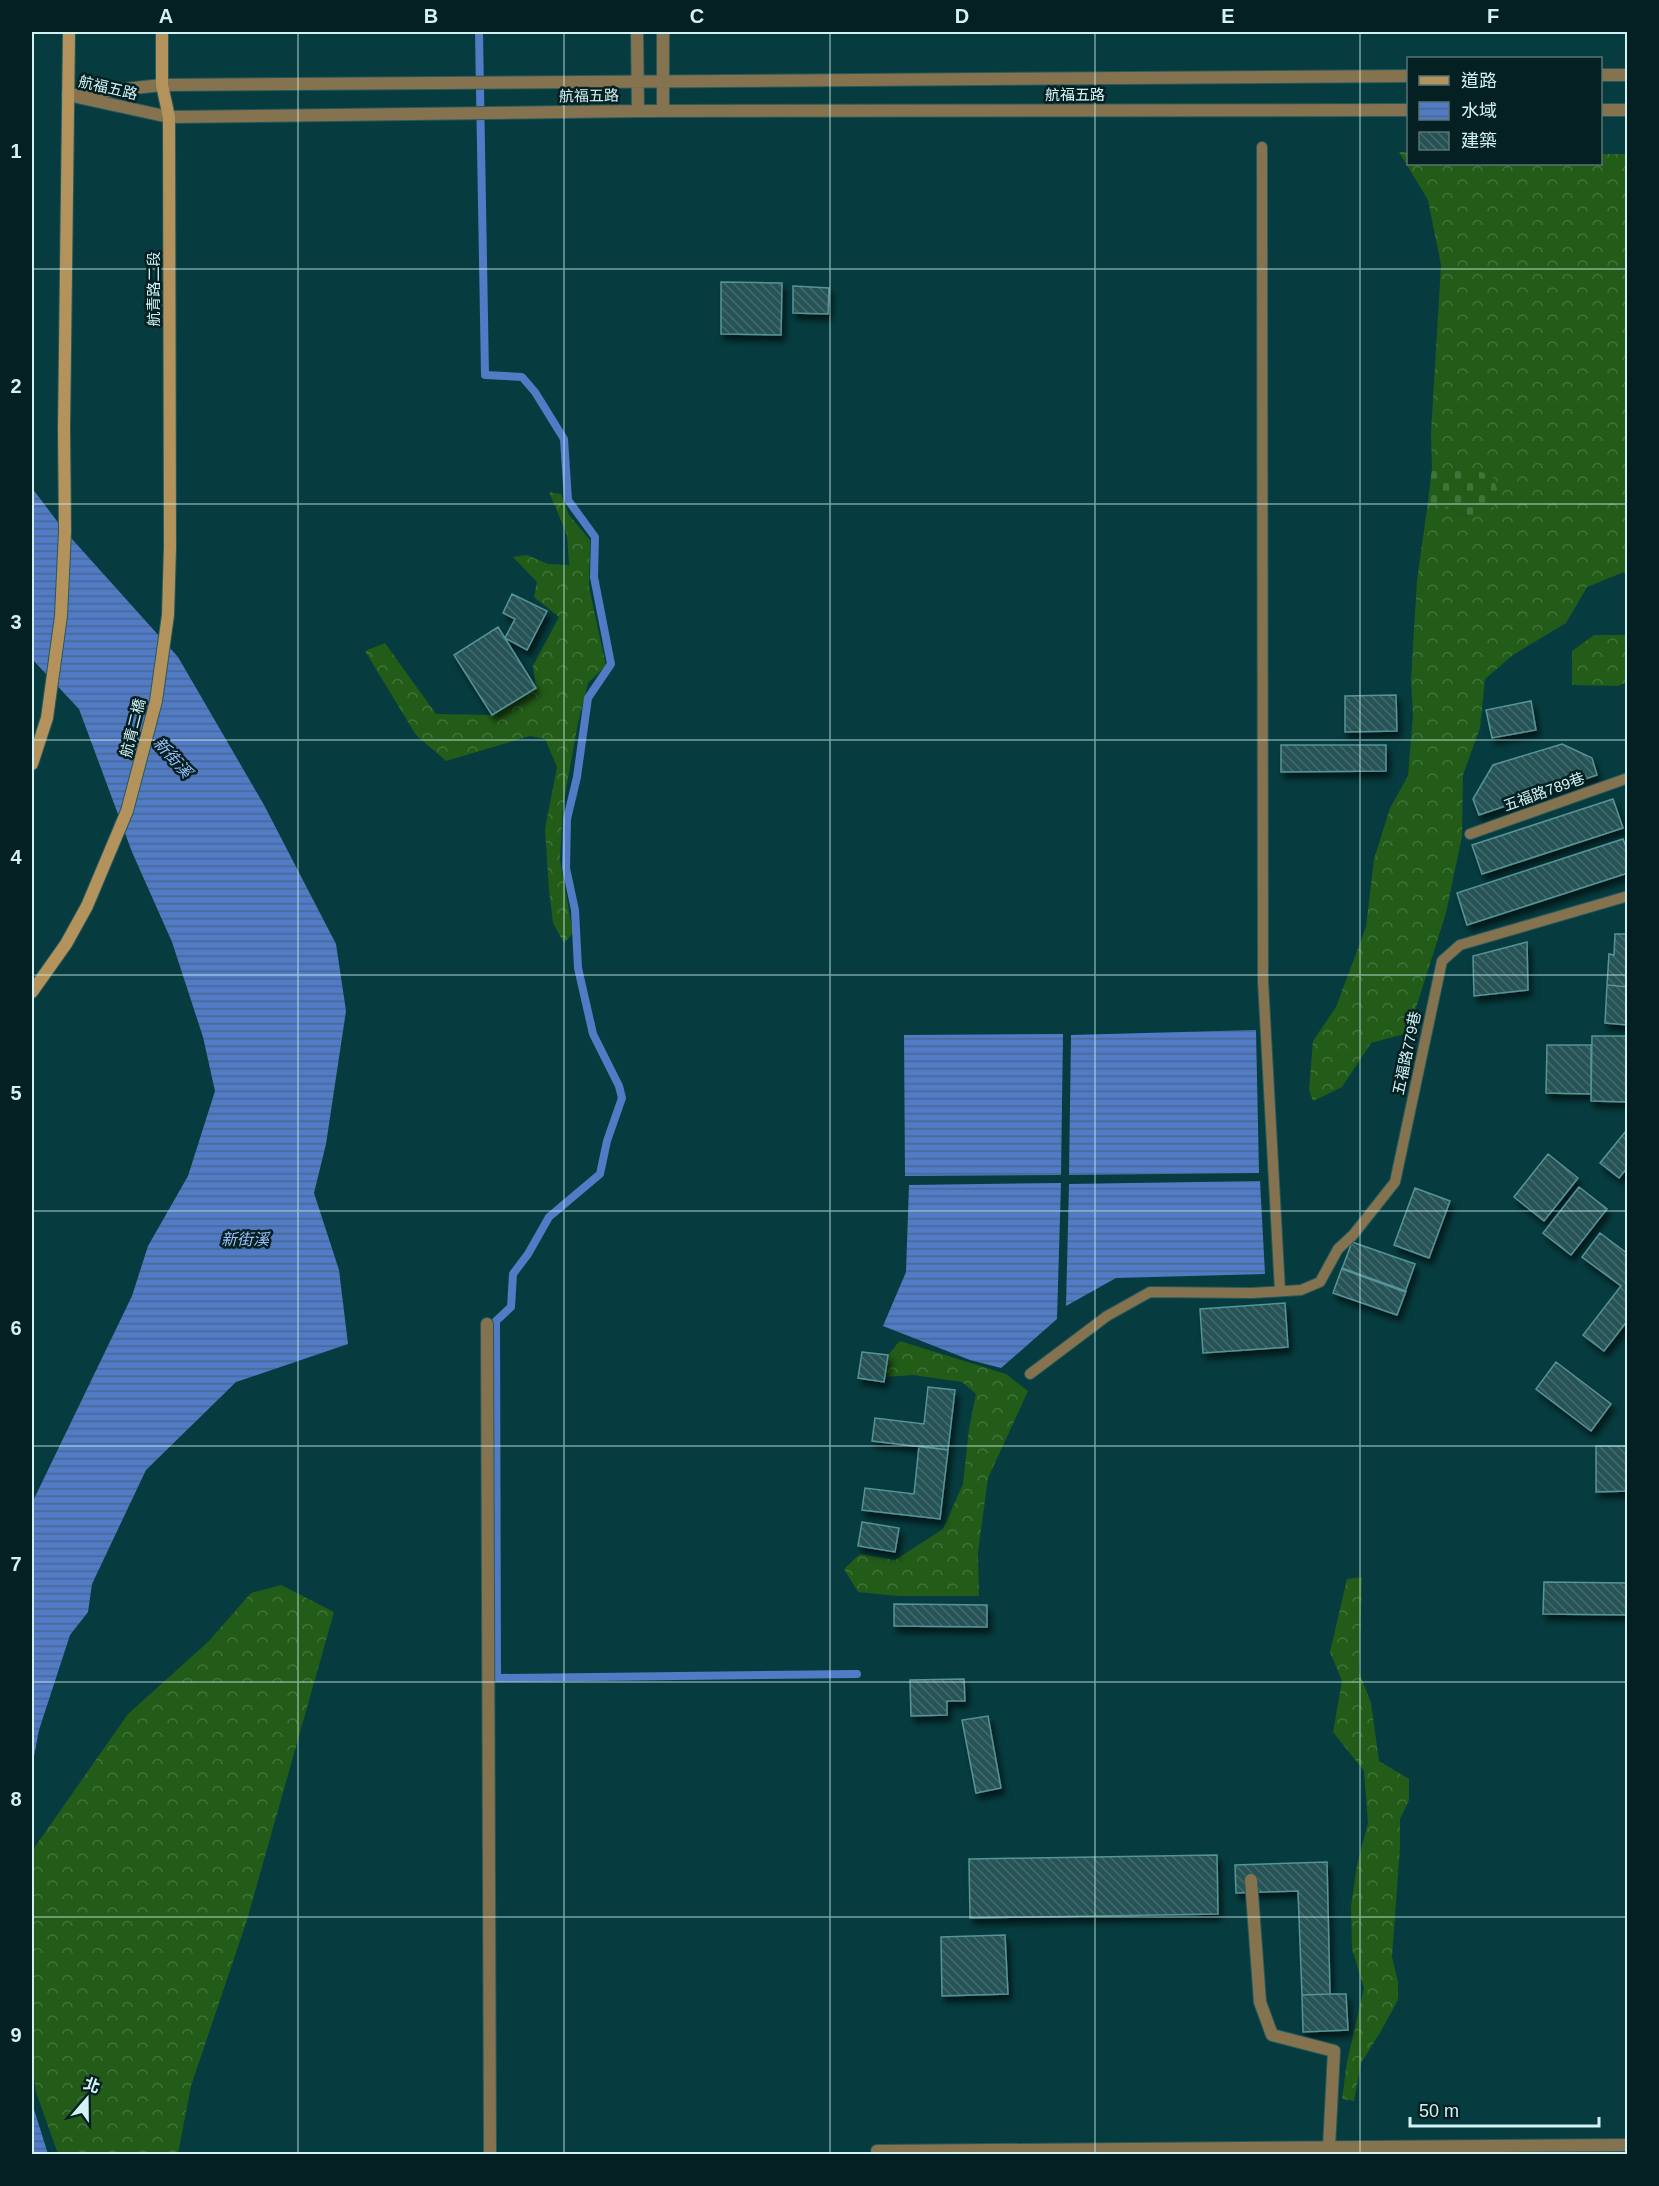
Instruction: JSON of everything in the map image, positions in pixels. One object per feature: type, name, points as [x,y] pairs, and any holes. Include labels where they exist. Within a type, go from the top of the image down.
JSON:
[{"type":"street","points":[[32,764],[47,718],[61,616],[65,531],[64,429],[69,32]]},
{"type":"street","name":"航青路二段","points":[[162,32],[162,85],[169,117],[170,548]]},
{"type":"street","points":[[637,32],[638,111]]},
{"type":"street","points":[[663,32],[663,111]]},
{"type":"street","points":[[1602,75],[1628,75]]},
{"type":"street","name":"航福五路","points":[[68,95],[162,85],[1407,76]]},
{"type":"street","name":"航福五路","points":[[68,95],[169,117],[638,111],[1407,110]]},
{"type":"street","points":[[1602,110],[1628,110]]},
{"type":"street","name":"航青二橋","points":[[32,992],[66,944],[87,906],[127,811],[156,701],[168,615],[170,548]]},
{"type":"street","points":[[487,1324],[490,2154]]},
{"type":"street","points":[[1251,1880],[1260,2002],[1272,2035],[1334,2051],[1329,2147]]},
{"type":"street","points":[[877,2151],[1628,2145]]},
{"type":"lane","points":[[1262,147],[1263,981],[1280,1291]]},
{"type":"lane","name":"五福路789巷","points":[[1470,834],[1628,778]]},
{"type":"lane","name":"五福路779巷","points":[[1030,1374],[1107,1316],[1150,1292],[1252,1293],[1301,1290],[1320,1282],[1338,1249],[1353,1235],[1395,1182],[1442,962],[1460,945],[1628,896]]},
{"type":"green space","points":[[1399,152],[1407,152],[1407,165],[1602,165],[1602,154],[1627,154],[1627,575],[1624,572],[1587,587],[1566,623],[1513,655],[1485,679],[1480,728],[1463,775],[1462,836],[1446,913],[1408,1033],[1371,1043],[1342,1087],[1313,1101],[1309,1090],[1313,1041],[1336,1007],[1366,927],[1374,859],[1390,808],[1408,776],[1413,715],[1411,680],[1417,580],[1428,502],[1473,518],[1468,468],[1432,468],[1431,433],[1441,265],[1428,200]]},
{"type":"green space","points":[[1432,468],[1468,468],[1493,476],[1498,493],[1493,509],[1473,518],[1428,502]]},
{"type":"green space","points":[[549,492],[561,494],[569,515],[590,540],[589,587],[606,666],[588,683],[578,723],[563,806],[560,860],[573,933],[564,943],[553,923],[549,890],[545,829],[557,767],[545,739],[530,736],[446,761],[416,735],[365,651],[385,643],[436,714],[492,715],[536,688],[533,666],[559,617],[534,597],[537,582],[513,557],[527,555],[548,564],[569,565],[567,535]]},
{"type":"green space","points":[[1594,635],[1627,635],[1627,682],[1618,686],[1572,685],[1572,651]]},
{"type":"green space","points":[[900,1341],[1006,1374],[1028,1391],[988,1478],[978,1552],[979,1596],[898,1596],[858,1592],[844,1569],[860,1554],[895,1560],[943,1529],[963,1484],[969,1428],[976,1394],[962,1382],[913,1375],[885,1377],[888,1355]]},
{"type":"green space","points":[[1362,1577],[1359,1672],[1371,1703],[1379,1761],[1409,1779],[1409,1800],[1400,1819],[1392,1957],[1398,1982],[1398,2000],[1361,2063],[1354,2101],[1342,2099],[1347,2062],[1364,1988],[1352,1949],[1351,1907],[1357,1865],[1368,1823],[1364,1771],[1333,1732],[1342,1681],[1330,1652],[1347,1579]]},
{"type":"green space","points":[[281,1585],[334,1612],[247,1920],[191,2086],[178,2154],[58,2154],[36,2092],[32,2063],[32,1851],[128,1714],[208,1642],[251,1593]]},
{"type":"water","name":"新街溪","points":[[32,488],[63,529],[178,657],[264,805],[336,944],[346,1011],[326,1144],[314,1193],[339,1270],[348,1344],[236,1382],[146,1470],[92,1584],[88,1612],[70,1635],[39,1730],[32,1767],[32,1503],[132,1296],[148,1246],[188,1176],[215,1091],[203,1037],[172,942],[132,852],[79,709],[32,659]]},
{"type":"water","points":[[1256,1030],[1259,1173],[1069,1175],[1071,1035]]},
{"type":"water","points":[[1063,1034],[1061,1175],[905,1176],[904,1035]]},
{"type":"water","points":[[1260,1181],[1265,1274],[1116,1278],[1066,1306],[1069,1184]]},
{"type":"water","points":[[1061,1183],[1057,1319],[1001,1368],[970,1360],[883,1326],[906,1272],[909,1185]]},
{"type":"water","points":[[32,2103],[48,2154],[32,2154]]},
{"type":"building","points":[[721,282],[782,283],[781,335],[721,334]]},
{"type":"building","points":[[793,286],[829,288],[828,314],[793,313]]},
{"type":"building","points":[[512,594],[547,611],[527,650],[505,638],[515,619],[503,613]]},
{"type":"building","points":[[498,627],[536,688],[492,715],[454,655]]},
{"type":"building","points":[[1396,695],[1397,731],[1345,732],[1345,696]]},
{"type":"building","points":[[1531,701],[1536,730],[1492,738],[1486,710]]},
{"type":"building","points":[[1562,744],[1592,758],[1597,775],[1479,815],[1473,799],[1493,765]]},
{"type":"building","points":[[1281,745],[1386,745],[1386,771],[1281,772]]},
{"type":"building","points":[[1613,799],[1623,828],[1482,874],[1472,845]]},
{"type":"building","points":[[1623,839],[1628,852],[1628,873],[1467,925],[1457,893]]},
{"type":"building","points":[[1615,934],[1628,934],[1628,987],[1607,985],[1609,954],[1614,955]]},
{"type":"building","points":[[1527,942],[1528,990],[1474,996],[1473,956]]},
{"type":"building","points":[[1607,985],[1628,987],[1628,1025],[1605,1023]]},
{"type":"building","points":[[1592,1036],[1628,1036],[1628,1102],[1591,1101]]},
{"type":"building","points":[[1547,1045],[1591,1045],[1591,1094],[1546,1093]]},
{"type":"building","points":[[1626,1131],[1628,1132],[1628,1167],[1619,1178],[1600,1163]]},
{"type":"building","points":[[1548,1154],[1578,1178],[1544,1221],[1514,1197]]},
{"type":"building","points":[[1579,1187],[1607,1209],[1571,1255],[1543,1233]]},
{"type":"building","points":[[1415,1188],[1450,1201],[1429,1258],[1394,1245]]},
{"type":"building","points":[[1600,1233],[1628,1254],[1628,1320],[1604,1351],[1583,1335],[1621,1286],[1582,1257]]},
{"type":"building","points":[[1352,1242],[1415,1264],[1405,1292],[1342,1269]]},
{"type":"building","points":[[1342,1268],[1406,1291],[1397,1315],[1333,1293]]},
{"type":"building","points":[[1285,1303],[1288,1347],[1203,1353],[1200,1309]]},
{"type":"building","points":[[862,1352],[888,1355],[884,1382],[858,1378]]},
{"type":"building","points":[[1556,1362],[1611,1404],[1591,1431],[1536,1389]]},
{"type":"building","points":[[928,1387],[955,1390],[948,1450],[872,1441],[875,1418],[924,1424]]},
{"type":"building","points":[[919,1446],[948,1450],[940,1519],[862,1510],[865,1488],[914,1494]]},
{"type":"building","points":[[1596,1446],[1628,1446],[1628,1491],[1596,1492]]},
{"type":"building","points":[[862,1522],[899,1528],[895,1552],[858,1546]]},
{"type":"building","points":[[1544,1582],[1628,1583],[1628,1615],[1543,1614]]},
{"type":"building","points":[[894,1604],[987,1605],[987,1627],[894,1626]]},
{"type":"building","points":[[964,1679],[965,1701],[947,1701],[947,1715],[911,1716],[910,1680]]},
{"type":"building","points":[[988,1716],[1001,1788],[976,1793],[962,1720]]},
{"type":"building","points":[[1217,1855],[1218,1914],[970,1918],[969,1859]]},
{"type":"building","points":[[1327,1862],[1330,1994],[1302,1995],[1298,1891],[1236,1893],[1235,1865]]},
{"type":"building","points":[[1005,1935],[1008,1994],[942,1996],[941,1937]]},
{"type":"building","points":[[1346,1994],[1348,2030],[1303,2032],[1302,1995]]},
{"type":"waterway","points":[[479,32],[485,375],[522,377],[535,392],[564,439],[568,500],[595,537],[594,577],[611,664],[588,698],[577,777],[567,819],[566,868],[575,910],[578,968],[593,1034],[619,1086],[622,1098],[607,1141],[600,1174],[549,1217],[528,1254],[513,1274],[511,1307],[496,1321],[497,1678],[857,1674]]}]
